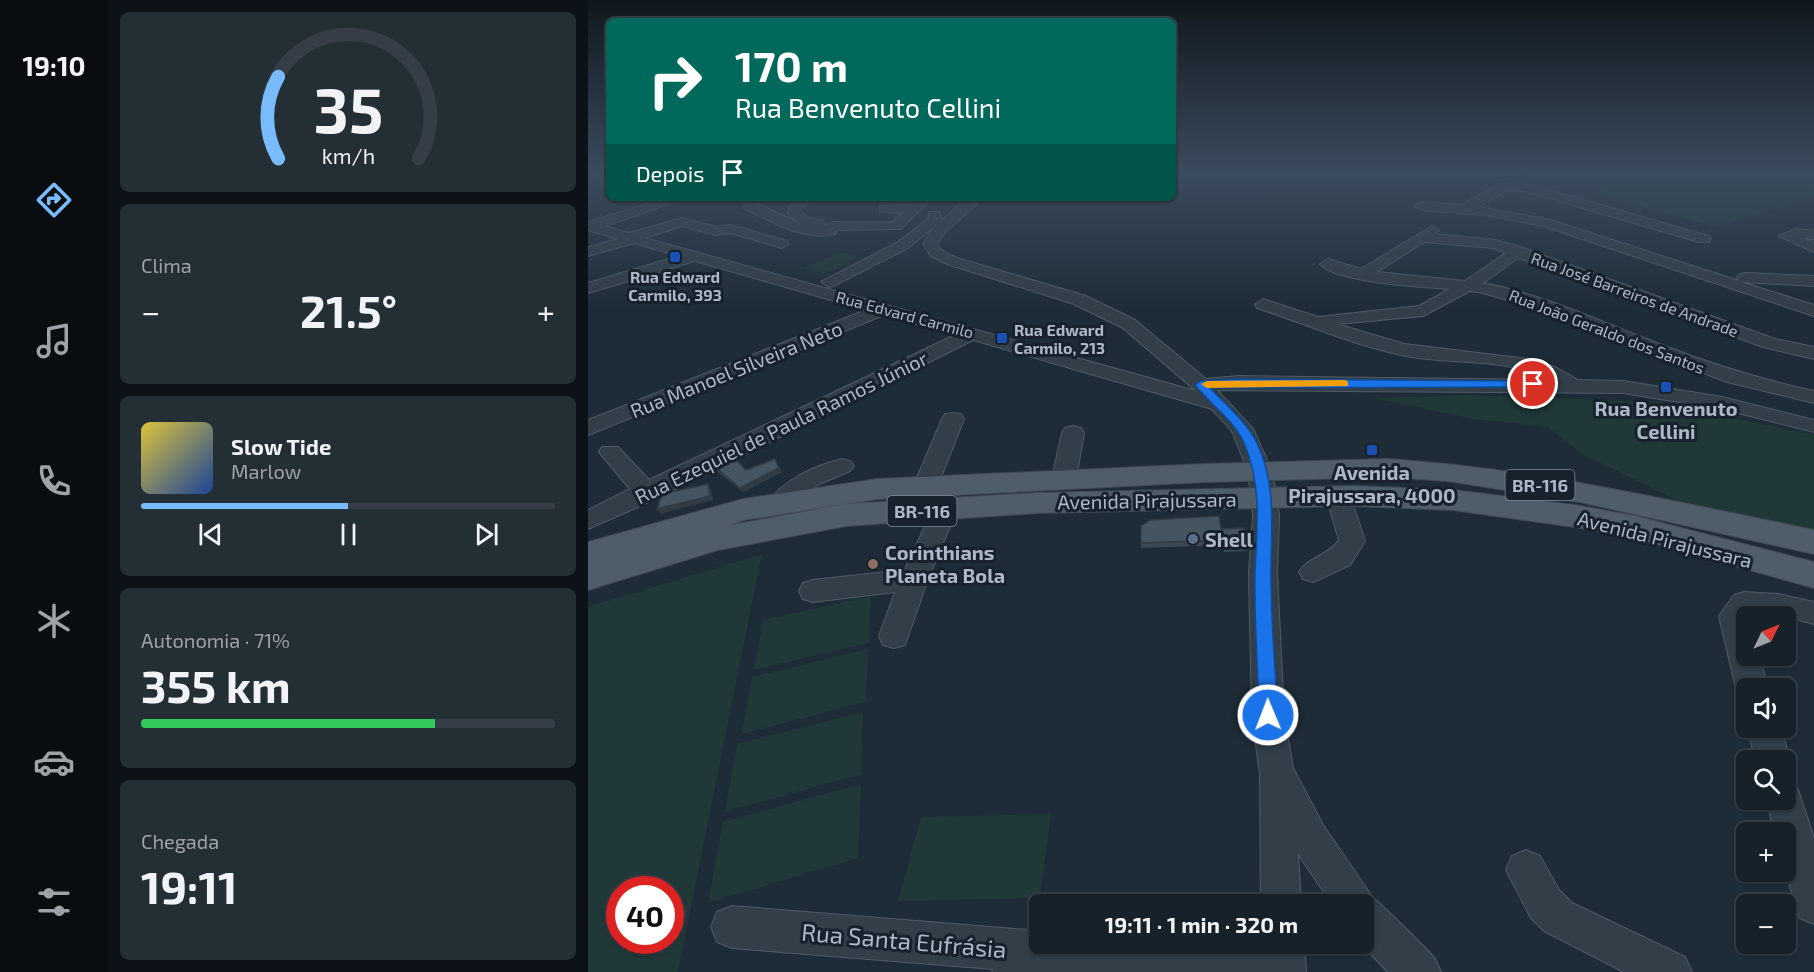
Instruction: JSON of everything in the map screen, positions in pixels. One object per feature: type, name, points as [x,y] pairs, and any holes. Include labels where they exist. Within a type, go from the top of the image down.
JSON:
[{"type":"main road","name":"Avenida Pirajussara","points":[[588,554],[711,518],[780,503],[878,489],[1122,500],[1387,468],[1448,472],[1580,492],[1814,543]]},
{"type":"main road","name":"Avenida Pirajussara","points":[[588,577],[717,538],[806,520],[846,516],[938,492],[1064,479],[1262,484],[1338,496],[1453,500],[1575,516],[1635,527],[1814,575]]},
{"type":"street","points":[[590,226],[615,218]]},
{"type":"street","points":[[777,218],[801,230],[828,231],[833,226]]},
{"type":"street","points":[[801,218],[810,223],[833,226],[887,228],[899,225],[906,218]]},
{"type":"street","points":[[829,282],[903,245],[935,218]]},
{"type":"street","points":[[952,218],[940,229],[930,244],[936,253],[952,261],[1080,300],[1129,324],[1221,404],[1245,419],[1262,484],[1266,515],[1263,573],[1268,715],[1276,771],[1281,894]]},
{"type":"street","points":[[1364,274],[1451,218]]},
{"type":"street","points":[[1519,218],[1546,223],[1691,271],[1754,285],[1814,311]]},
{"type":"street","points":[[1632,218],[1704,239]]},
{"type":"street","points":[[588,252],[681,222],[716,231],[730,229],[778,239],[800,238]]},
{"type":"street","name":"Rua Edvard Carmilo","points":[[590,226],[1221,404]]},
{"type":"street","points":[[1814,235],[1796,233],[1786,236],[1814,248]]},
{"type":"street","name":"Rua José Barreiros de Andrade","points":[[1420,237],[1482,242],[1518,251],[1770,343],[1814,353]]},
{"type":"street","points":[[1317,321],[1423,310],[1469,285],[1518,251]]},
{"type":"street","points":[[588,288],[636,280],[696,255]]},
{"type":"street","name":"Rua João Geraldo dos Santos","points":[[1328,264],[1364,274],[1469,285],[1505,292],[1728,376],[1768,388],[1814,397]]},
{"type":"street","points":[[1754,285],[1814,281]]},
{"type":"street","points":[[1263,304],[1386,346],[1407,351],[1490,357],[1532,364],[1575,385]]},
{"type":"street","name":"Rua Manoel Silveira Neto","points":[[588,428],[883,309]]},
{"type":"street","name":"Rua Ezequiel de Paula Ramos Júnior","points":[[588,520],[647,493],[691,481],[974,333]]},
{"type":"street","points":[[1201,385],[1238,382],[1575,385],[1664,392],[1722,403],[1814,426]]},
{"type":"street","points":[[894,636],[914,579],[938,492],[953,419]]},
{"type":"street","points":[[1064,479],[1073,433]]},
{"type":"street","points":[[610,452],[647,493]]},
{"type":"street","points":[[780,503],[809,480],[842,466]]},
{"type":"street","points":[[1313,572],[1341,558],[1352,541],[1338,496]]},
{"type":"street","points":[[813,591],[914,579]]},
{"type":"street","points":[[1750,678],[1734,616],[1744,603],[1778,605],[1814,613]]},
{"type":"street","points":[[1276,771],[1310,838],[1348,894]]},
{"type":"street","points":[[1787,810],[1814,904]]},
{"type":"street","points":[[1526,870],[1545,904],[1558,917],[1670,972]]},
{"type":"street","name":"Rua Santa Eufrásia","points":[[732,927],[880,937],[1016,961],[1255,972]]},
{"type":"street","points":[[1374,927],[1419,972]]},
{"type":"street","points":[[1283,954],[1284,972]]},
{"type":"green space","points":[[1685,218],[1743,218],[1715,227]]},
{"type":"green space","points":[[841,252],[860,257],[824,274],[804,268]]},
{"type":"green space","points":[[1466,395],[1660,402],[1814,435],[1814,532],[1676,500],[1582,454],[1548,427],[1474,419],[1373,398]]},
{"type":"green space","points":[[762,554],[684,942],[684,876],[606,876],[606,954],[682,954],[678,972],[588,972],[588,607]]},
{"type":"green space","points":[[871,596],[869,643],[754,670],[763,620]]},
{"type":"green space","points":[[868,649],[866,702],[742,734],[752,677]]},
{"type":"green space","points":[[863,712],[861,774],[725,812],[737,744]]},
{"type":"green space","points":[[861,784],[858,858],[708,903],[723,822]]},
{"type":"green space","points":[[1051,814],[1041,894],[1029,894],[1029,898],[898,901],[921,817]]},
{"type":"building","points":[[734,457],[746,470],[775,459],[779,468],[740,488],[714,466]]},
{"type":"building","points":[[708,484],[710,496],[657,509],[662,494]]},
{"type":"building","name":"Shell","points":[[1219,516],[1221,529],[1244,528],[1247,546],[1224,548],[1223,540],[1141,543],[1141,526],[1150,520]]},
{"type":"slow traffic","points":[[1207,384],[1238,382],[1344,384]]},
{"type":"place","name":"Rua Edward Carmilo, 393","points":[[675,257]]},
{"type":"place","name":"Rua Edward Carmilo, 213","points":[[1002,338]]},
{"type":"place","name":"Rua Benvenuto Cellini","points":[[1666,387]]},
{"type":"place","name":"Avenida Pirajussara, 4000","points":[[1372,450]]},
{"type":"place","name":"Shell","points":[[1193,539]]},
{"type":"place","name":"Corinthians Planeta Bola","points":[[873,564]]},
{"type":"route","points":[[1268,715],[1263,573],[1266,515],[1263,483],[1251,445],[1242,429],[1201,385],[1238,382],[1405,385],[1533,384]]}]
